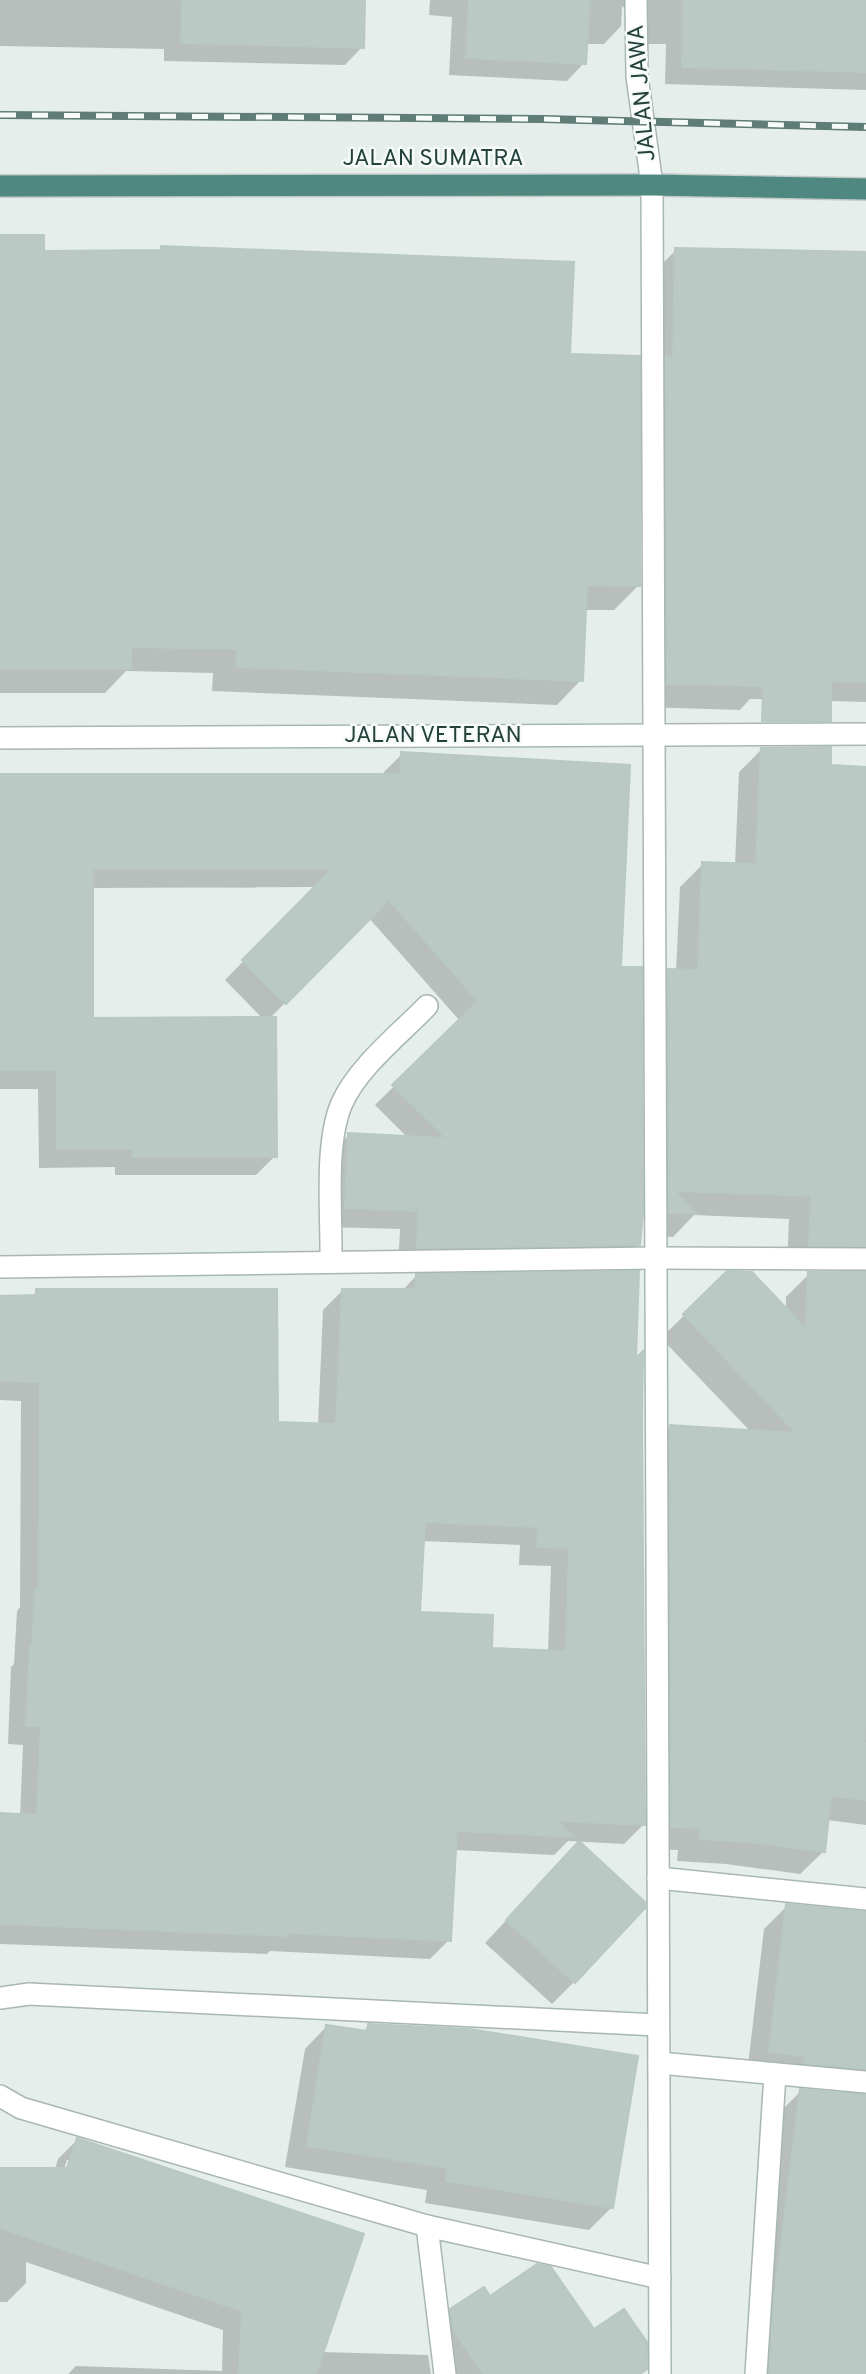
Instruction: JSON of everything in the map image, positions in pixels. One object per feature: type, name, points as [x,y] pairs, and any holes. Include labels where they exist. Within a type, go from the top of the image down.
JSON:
[{"type":"highway","name":"JALAN SUMATRA","points":[[0,186],[652,186],[866,189]]},
{"type":"street","name":"JALAN JAWA","points":[[636,0],[637,76],[652,186],[660,2374]]},
{"type":"street","name":"JALAN VETERAN","points":[[0,738],[866,734]]},
{"type":"street","points":[[331,1262],[332,1134],[343,1101],[362,1072],[427,1006]]},
{"type":"street","points":[[0,1266],[656,1258],[866,1259]]},
{"type":"street","points":[[658,1878],[866,1899]]},
{"type":"street","points":[[0,1998],[29,1994],[659,2025]]},
{"type":"street","points":[[659,2063],[866,2082]]},
{"type":"street","points":[[756,2374],[775,2074]]},
{"type":"street","points":[[0,2096],[21,2108],[427,2225],[660,2278]]},
{"type":"street","points":[[427,2225],[445,2374]]},
{"type":"building","points":[[182,0],[365,0],[364,48],[181,43]]},
{"type":"building","points":[[469,0],[590,0],[586,64],[466,58]]},
{"type":"building","points":[[683,0],[866,0],[866,72],[682,67]]},
{"type":"building","points":[[0,235],[44,235],[44,251],[161,250],[161,246],[574,262],[570,354],[640,356],[640,586],[587,585],[583,681],[236,667],[237,649],[131,647],[131,669],[0,669]]},
{"type":"building","points":[[675,248],[866,252],[866,682],[831,681],[831,721],[762,721],[763,686],[667,684],[666,357],[673,358]]},
{"type":"building","points":[[831,747],[831,765],[866,767],[866,1246],[809,1246],[811,1196],[675,1191],[697,1214],[669,1213],[668,969],[698,970],[702,862],[756,864],[761,748]]},
{"type":"building","points":[[401,752],[630,765],[621,967],[642,967],[643,1212],[640,1245],[417,1248],[418,1211],[345,1208],[348,1133],[446,1138],[392,1085],[478,1001],[389,900],[286,1004],[242,960],[332,869],[93,869],[93,1018],[276,1017],[277,1157],[133,1157],[133,1149],[57,1149],[57,1070],[0,1070],[0,774],[400,774]]},
{"type":"building","points":[[639,1271],[636,1358],[643,1351],[645,1825],[558,1821],[574,1837],[457,1831],[451,1941],[0,1924],[0,1813],[37,1815],[41,1726],[26,1726],[35,1590],[39,1590],[40,1382],[0,1381],[0,1296],[36,1295],[36,1289],[277,1289],[278,1422],[336,1424],[342,1289],[415,1289],[416,1274]],"holes":[[[425,1522],[538,1527],[537,1547],[569,1548],[566,1651],[492,1648],[493,1615],[420,1612]]]},
{"type":"building","points":[[727,1271],[752,1272],[806,1329],[808,1272],[866,1272],[866,1800],[831,1796],[825,1852],[750,1842],[699,1839],[700,1828],[671,1827],[670,1425],[796,1433],[683,1314]]},
{"type":"building","points":[[579,1841],[645,1902],[645,1908],[575,1983],[506,1920]]},
{"type":"building","points":[[786,1904],[866,1912],[866,2069],[804,2063],[805,2056],[769,2052]]},
{"type":"building","points":[[368,2024],[470,2029],[638,2056],[613,2208],[446,2181],[448,2168],[307,2146],[326,2025],[367,2031]]},
{"type":"building","points":[[800,2089],[866,2095],[866,2374],[769,2374],[774,2300]]},
{"type":"building","points":[[77,2138],[364,2234],[316,2374],[239,2374],[242,2311],[0,2228],[0,2168],[67,2168]]},
{"type":"building","points":[[537,2264],[551,2267],[594,2329],[624,2309],[647,2342],[647,2369],[640,2374],[483,2374],[453,2330],[450,2309],[484,2287],[490,2296]]},
{"type":"railway","points":[[0,115],[543,119],[866,127]]}]
